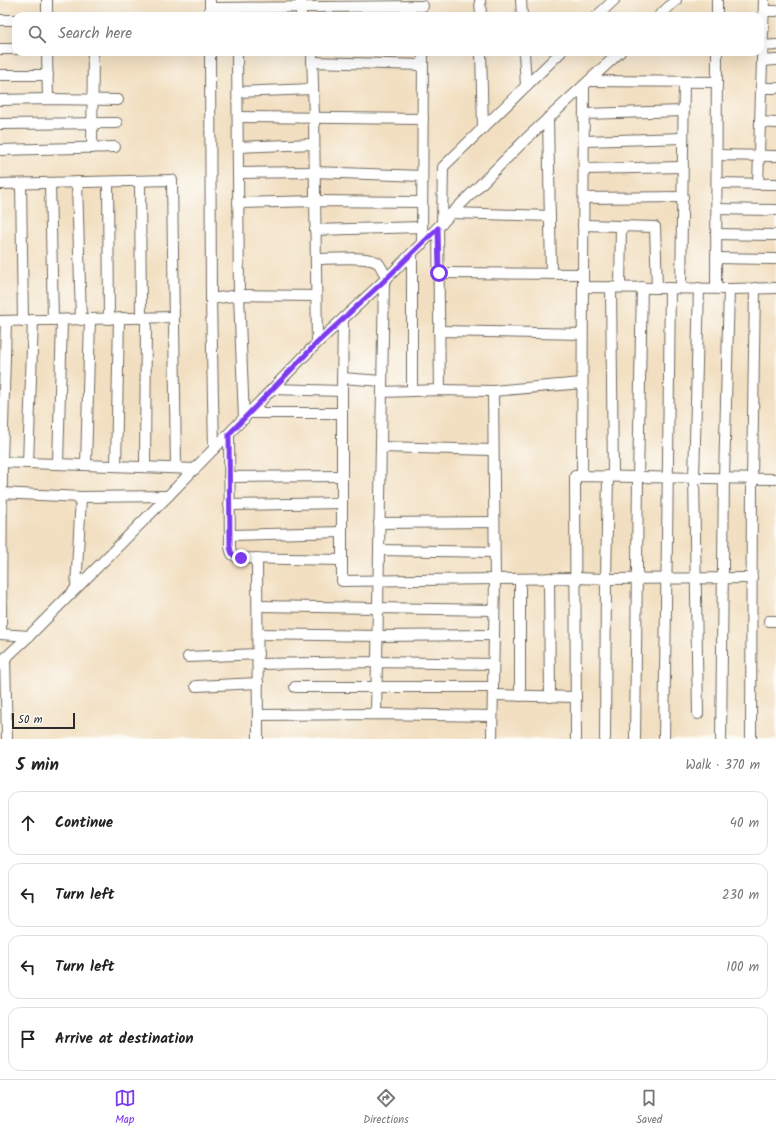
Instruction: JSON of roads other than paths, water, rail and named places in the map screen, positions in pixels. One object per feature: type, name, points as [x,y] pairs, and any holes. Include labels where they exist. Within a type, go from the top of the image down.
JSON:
[{"type":"street","points":[[47,0],[47,12]]},
{"type":"street","points":[[480,0],[481,12]]},
{"type":"street","points":[[522,0],[522,12]]},
{"type":"street","points":[[601,12],[614,0]]},
{"type":"street","points":[[663,12],[676,0]]},
{"type":"street","points":[[717,0],[717,12]]},
{"type":"street","points":[[764,0],[764,11],[776,10]]},
{"type":"street","points":[[210,8],[423,7]]},
{"type":"street","points":[[0,20],[12,20]]},
{"type":"street","points":[[764,46],[776,45]]},
{"type":"street","points":[[0,49],[12,49]]},
{"type":"street","points":[[47,56],[48,99]]},
{"type":"street","points":[[92,148],[93,56]]},
{"type":"street","points":[[210,56],[211,299],[214,449]]},
{"type":"street","points":[[237,56],[239,295],[247,416]]},
{"type":"street","points":[[422,244],[423,56]]},
{"type":"street","points":[[481,56],[483,128]]},
{"type":"street","points":[[524,56],[526,86]]},
{"type":"street","points":[[440,390],[439,273],[443,166],[557,56]]},
{"type":"street","points":[[7,739],[2,660],[29,636],[247,416],[317,343],[412,254],[548,118],[616,56]]},
{"type":"street","points":[[716,288],[717,56]]},
{"type":"street","points":[[758,184],[762,56]]},
{"type":"street","points":[[317,343],[312,57],[423,65]]},
{"type":"street","points":[[762,60],[776,60]]},
{"type":"street","points":[[0,75],[48,75]]},
{"type":"street","points":[[681,288],[684,82]]},
{"type":"street","points":[[586,83],[717,82]]},
{"type":"street","points":[[582,476],[582,287],[584,114],[586,83]]},
{"type":"street","points":[[761,88],[776,88]]},
{"type":"street","points":[[238,92],[313,89]]},
{"type":"street","points":[[0,100],[118,100]]},
{"type":"street","points":[[584,114],[684,111]]},
{"type":"street","points":[[238,118],[422,119]]},
{"type":"street","points":[[548,118],[551,274]]},
{"type":"street","points":[[760,122],[776,123]]},
{"type":"street","points":[[0,124],[117,123]]},
{"type":"street","points":[[584,141],[683,138]]},
{"type":"street","points":[[238,147],[314,144]]},
{"type":"street","points":[[0,150],[115,147]]},
{"type":"street","points":[[717,155],[776,156]]},
{"type":"street","points":[[584,169],[683,167]]},
{"type":"street","points":[[238,173],[314,172],[422,176]]},
{"type":"street","points":[[0,184],[172,180],[176,468]]},
{"type":"street","points":[[140,181],[145,467]]},
{"type":"street","points":[[77,182],[86,319],[86,465]]},
{"type":"street","points":[[108,182],[109,319]]},
{"type":"street","points":[[50,183],[57,320],[58,464]]},
{"type":"street","points":[[717,183],[776,184]]},
{"type":"street","points":[[21,184],[28,321],[28,463]]},
{"type":"street","points":[[584,198],[682,197]]},
{"type":"street","points":[[238,203],[315,201],[422,202]]},
{"type":"street","points":[[717,209],[776,210]]},
{"type":"street","points":[[453,213],[550,216]]},
{"type":"street","points":[[583,225],[655,227],[657,288]]},
{"type":"street","points":[[605,739],[606,580],[611,476],[615,287],[621,226]]},
{"type":"street","points":[[315,230],[422,227]]},
{"type":"street","points":[[716,234],[776,235]]},
{"type":"street","points":[[412,254],[412,391]]},
{"type":"street","points":[[716,258],[776,259]]},
{"type":"street","points":[[316,259],[374,260],[379,264],[385,279],[378,550],[376,714]]},
{"type":"street","points":[[439,273],[583,274]]},
{"type":"street","points":[[582,287],[729,289],[776,288]]},
{"type":"street","points":[[635,739],[642,287]]},
{"type":"street","points":[[664,739],[670,288]]},
{"type":"street","points":[[698,714],[694,478],[699,288]]},
{"type":"street","points":[[751,739],[752,479],[755,288]]},
{"type":"street","points":[[721,739],[724,478],[729,289]]},
{"type":"street","points":[[211,299],[239,295],[316,296]]},
{"type":"street","points":[[29,636],[0,634],[3,321],[174,317]]},
{"type":"street","points":[[116,466],[120,319]]},
{"type":"street","points":[[343,319],[342,581],[494,580],[549,578],[606,580],[638,578],[752,578]]},
{"type":"street","points":[[439,331],[582,334]]},
{"type":"street","points":[[342,378],[382,381]]},
{"type":"street","points":[[382,392],[440,390],[493,391],[582,383]]},
{"type":"street","points":[[272,389],[342,391]]},
{"type":"street","points":[[492,739],[494,635],[493,391]]},
{"type":"street","points":[[247,416],[342,413]]},
{"type":"street","points":[[229,434],[231,554],[234,557],[342,560]]},
{"type":"street","points":[[381,447],[493,450]]},
{"type":"street","points":[[1,462],[195,468]]},
{"type":"street","points":[[229,477],[342,476]]},
{"type":"street","points":[[576,739],[575,476],[776,479]]},
{"type":"street","points":[[1,493],[81,496],[168,496]]},
{"type":"street","points":[[76,588],[81,496]]},
{"type":"street","points":[[229,505],[342,503]]},
{"type":"street","points":[[379,523],[494,522]]},
{"type":"street","points":[[230,535],[342,532]]},
{"type":"street","points":[[378,550],[494,552]]},
{"type":"street","points":[[258,558],[258,739]]},
{"type":"street","points":[[549,578],[550,697]]},
{"type":"street","points":[[520,579],[520,696]]},
{"type":"street","points":[[258,606],[494,610]]},
{"type":"street","points":[[259,634],[377,636],[494,635]]},
{"type":"street","points":[[188,657],[258,654]]},
{"type":"street","points":[[258,664],[377,662],[493,664]]},
{"type":"street","points":[[196,686],[258,683]]},
{"type":"street","points":[[296,687],[493,691],[520,696],[576,697]]},
{"type":"street","points":[[258,715],[376,714],[492,716]]}]
